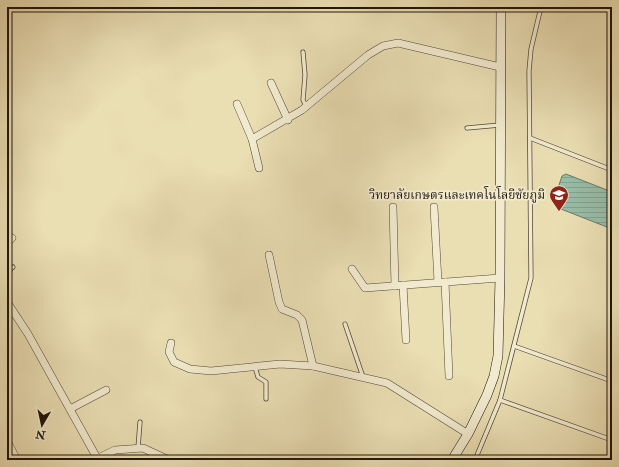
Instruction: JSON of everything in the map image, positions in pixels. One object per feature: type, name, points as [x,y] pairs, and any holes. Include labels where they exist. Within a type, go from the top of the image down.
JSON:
[{"type":"street","points":[[452,460],[468,434],[487,395],[496,367],[500,278],[501,125],[499,7]]},
{"type":"street","points":[[252,139],[288,120],[306,107],[368,55],[383,46],[398,43],[500,67]]},
{"type":"street","points":[[271,83],[288,120]]},
{"type":"street","points":[[237,104],[252,139],[259,168]]},
{"type":"street","points":[[393,207],[395,286]]},
{"type":"street","points":[[434,207],[442,282],[449,376]]},
{"type":"street","points":[[269,255],[279,302],[282,309],[297,315],[302,320],[313,366]]},
{"type":"street","points":[[352,269],[365,288],[500,278]]},
{"type":"street","points":[[403,285],[406,340]]},
{"type":"street","points":[[7,302],[28,334],[96,459],[115,450],[138,448],[151,450],[169,460]]},
{"type":"street","points":[[170,343],[169,347],[171,357],[174,362],[182,366],[211,371],[280,364],[313,366],[387,383],[468,434]]},
{"type":"street","points":[[70,409],[106,390]]},
{"type":"street","points":[[7,441],[17,460]]},
{"type":"lane","points":[[475,460],[500,400],[531,278],[529,71],[531,49],[541,7]]},
{"type":"lane","points":[[303,52],[306,75],[303,100],[306,107]]},
{"type":"lane","points":[[467,128],[501,125]]},
{"type":"lane","points":[[530,138],[612,170]]},
{"type":"lane","points":[[7,272],[13,266]]},
{"type":"lane","points":[[345,324],[364,378]]},
{"type":"lane","points":[[514,346],[612,381]]},
{"type":"lane","points":[[255,366],[258,377],[266,382],[266,398]]},
{"type":"lane","points":[[500,400],[612,440]]},
{"type":"lane","points":[[138,448],[140,422]]},
{"type":"shaded area","points":[[566,174],[612,192],[612,229],[561,209],[558,188],[562,176]]},
{"type":"place","name":"วิทยาลัยเกษตรและเทคโนโลยีชัยภูมิ","points":[[559,212]]}]
